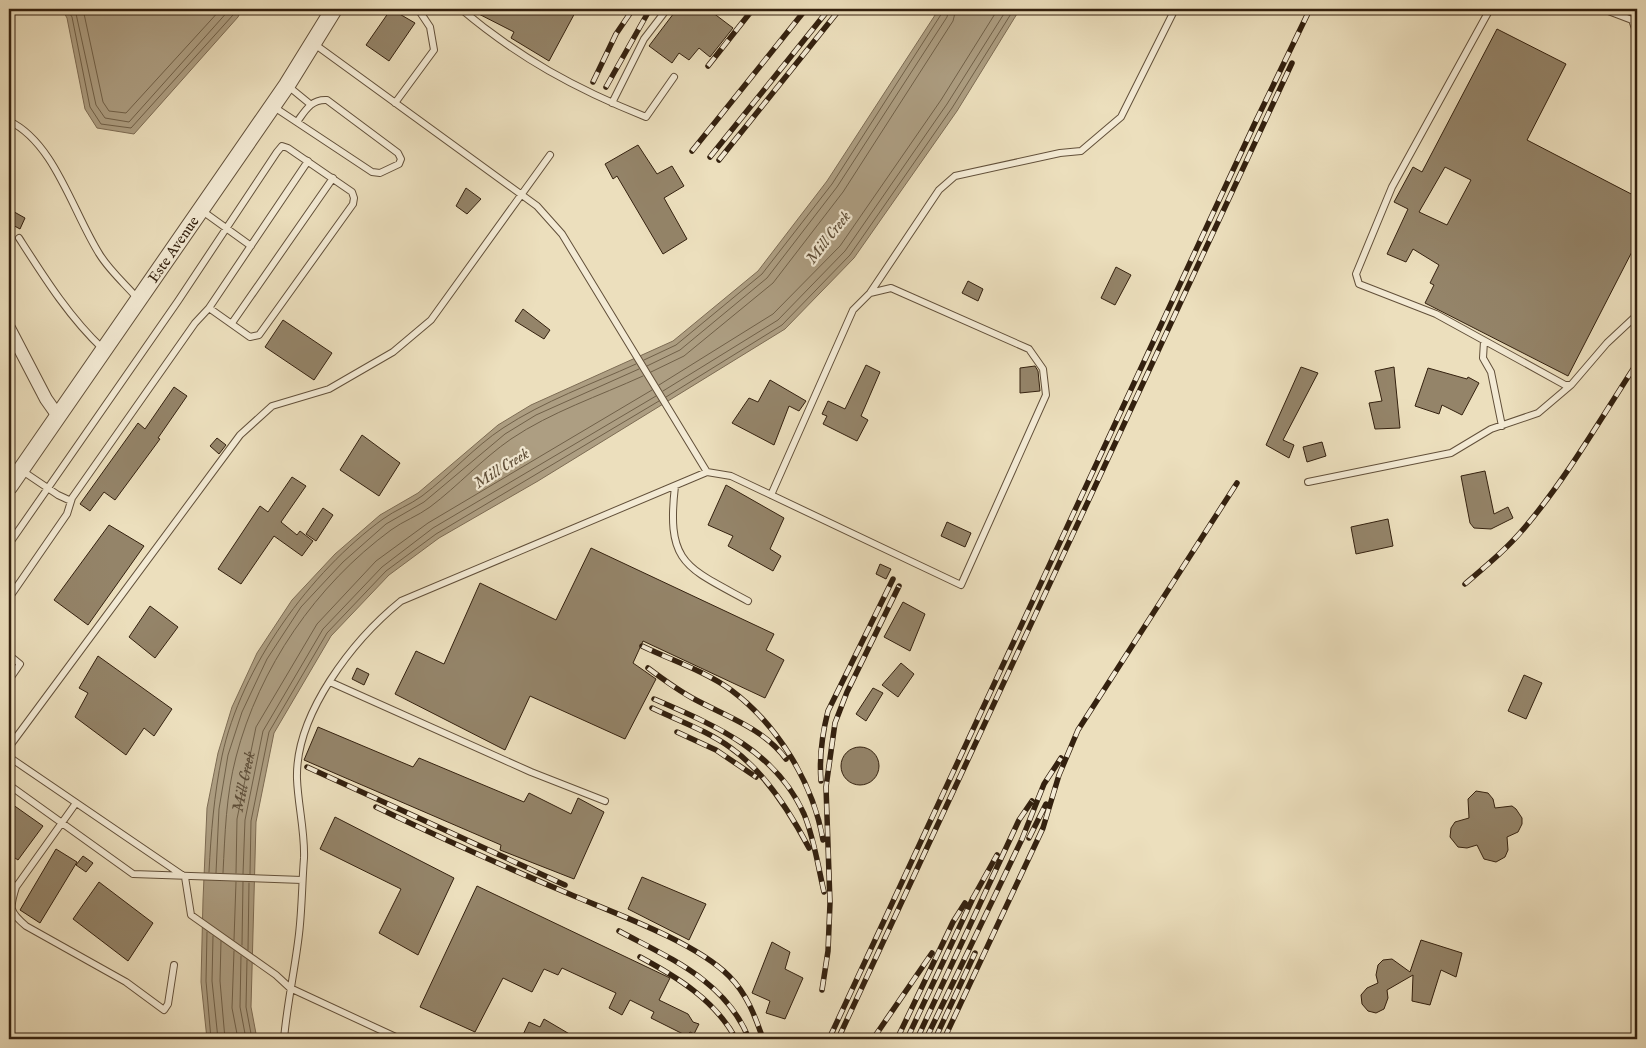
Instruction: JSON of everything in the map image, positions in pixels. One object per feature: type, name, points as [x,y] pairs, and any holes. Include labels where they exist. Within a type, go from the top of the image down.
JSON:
[{"type":"street","name":"Este Avenue","points":[[9,487],[273,106],[334,9]]},
{"type":"street","points":[[9,328],[46,399],[58,416]]},
{"type":"lane","points":[[395,103],[434,50],[430,27],[418,9]]},
{"type":"lane","points":[[460,9],[493,36],[556,76],[646,117],[674,77]]},
{"type":"lane","points":[[612,103],[644,40],[667,9]]},
{"type":"lane","points":[[771,495],[853,310],[870,293],[939,190],[955,176],[1060,153],[1081,151],[1121,117],[1175,9]]},
{"type":"lane","points":[[1490,9],[1392,187],[1356,274],[1359,284],[1436,314],[1556,381],[1571,385]]},
{"type":"lane","points":[[1603,9],[1632,20],[1637,34]]},
{"type":"lane","points":[[313,43],[537,206],[562,234],[684,431],[707,472]]},
{"type":"lane","points":[[287,85],[310,104]]},
{"type":"lane","points":[[273,106],[297,122],[372,172],[380,173],[400,164],[401,159],[398,153],[327,100],[320,100],[310,104],[297,122]]},
{"type":"lane","points":[[9,122],[22,128],[43,148],[100,257],[139,300]]},
{"type":"lane","points":[[9,544],[178,301],[282,146],[308,161],[352,192],[354,198],[352,204],[259,335],[250,337],[209,308]]},
{"type":"lane","points":[[9,747],[240,434],[272,406],[329,389],[401,346],[431,320],[550,155]]},
{"type":"lane","points":[[9,598],[67,514],[70,501],[195,323],[209,308],[308,161]]},
{"type":"lane","points":[[232,323],[333,178]]},
{"type":"lane","points":[[200,210],[251,246]]},
{"type":"lane","points":[[20,238],[42,276],[87,334],[104,350]]},
{"type":"lane","points":[[284,1039],[299,934],[304,849],[297,778],[299,750],[318,701],[350,651],[379,619],[401,601],[707,472],[731,476],[961,585],[1046,395],[1043,370],[1029,349],[891,288],[870,293]]},
{"type":"lane","points":[[1308,482],[1451,453],[1491,429],[1538,413],[1571,385],[1606,343],[1637,315]]},
{"type":"lane","points":[[1484,341],[1483,358],[1491,372],[1502,426]]},
{"type":"lane","points":[[21,470],[70,501]]},
{"type":"lane","points":[[675,486],[674,528],[678,548],[685,562],[694,571],[748,601]]},
{"type":"lane","points":[[9,656],[20,664],[9,680]]},
{"type":"lane","points":[[330,682],[531,772],[605,801]]},
{"type":"lane","points":[[9,757],[185,877],[191,915],[276,975],[290,988],[400,1039]]},
{"type":"lane","points":[[9,785],[134,874],[278,881],[302,880]]},
{"type":"lane","points":[[76,803],[16,887],[11,909],[13,914],[26,926],[126,982],[164,1010],[168,1004],[174,965]]},
{"type":"lane","points":[[9,882],[16,887]]},
{"type":"water","points":[[62,9],[242,9],[238,17],[134,134],[97,128],[85,109],[67,18]]},
{"type":"water","name":"Mill Creek","points":[[939,9],[1020,9],[957,111],[854,258],[785,329],[538,481],[439,538],[389,575],[331,636],[274,733],[256,822],[251,1007],[257,1039],[207,1039],[201,982],[207,808],[218,753],[232,707],[257,653],[292,600],[335,554],[380,515],[418,493],[498,425],[531,405],[673,341],[758,271],[827,181]]},
{"type":"building","points":[[391,9],[415,23],[389,61],[366,45]]},
{"type":"building","points":[[469,9],[577,9],[549,61],[511,38],[514,32]]},
{"type":"building","points":[[677,9],[708,9],[733,28],[710,57],[699,48],[689,60],[679,53],[672,63],[649,46]]},
{"type":"building","points":[[1497,29],[1566,64],[1527,140],[1637,197],[1637,242],[1568,376],[1425,303],[1434,285],[1430,283],[1439,265],[1413,249],[1406,262],[1387,254],[1408,209],[1394,202],[1413,167],[1422,172]],"holes":[[[1445,167],[1471,180],[1447,225],[1419,212]]]},
{"type":"building","points":[[638,145],[657,174],[672,166],[684,186],[664,198],[687,239],[663,254],[617,176],[613,179],[605,164]]},
{"type":"building","points":[[466,188],[481,199],[467,214],[456,206]]},
{"type":"building","points":[[9,209],[25,218],[20,229],[9,223]]},
{"type":"building","points":[[1116,267],[1131,275],[1115,305],[1101,298]]},
{"type":"building","points":[[968,281],[983,289],[978,301],[962,293]]},
{"type":"building","points":[[523,309],[550,330],[544,339],[515,321]]},
{"type":"building","points":[[283,320],[332,353],[314,380],[265,347]]},
{"type":"building","points":[[866,365],[880,372],[861,416],[868,420],[857,441],[823,424],[827,416],[822,414],[828,401],[845,409]]},
{"type":"building","points":[[1035,366],[1038,371],[1040,391],[1020,393],[1020,368]]},
{"type":"building","points":[[1301,367],[1318,373],[1283,440],[1294,445],[1289,458],[1266,445]]},
{"type":"building","points":[[1394,367],[1400,428],[1375,429],[1369,403],[1382,401],[1375,371]]},
{"type":"building","points":[[1428,368],[1467,379],[1468,377],[1479,383],[1462,415],[1442,405],[1439,414],[1415,406]]},
{"type":"building","points":[[770,380],[806,401],[799,411],[789,406],[774,445],[732,423],[749,398],[758,402]]},
{"type":"building","points":[[174,387],[187,396],[158,438],[160,439],[115,500],[104,492],[90,511],[80,504],[138,423],[145,429]]},
{"type":"building","points":[[362,435],[400,463],[379,496],[340,470]]},
{"type":"building","points":[[217,438],[226,445],[219,454],[210,446]]},
{"type":"building","points":[[1322,442],[1326,456],[1307,462],[1303,447]]},
{"type":"building","points":[[1485,471],[1494,514],[1508,507],[1513,518],[1491,529],[1474,528],[1470,523],[1461,476]]},
{"type":"building","points":[[292,477],[306,486],[281,522],[297,535],[300,531],[313,541],[302,556],[274,536],[241,584],[218,569],[260,506],[268,512]]},
{"type":"building","points":[[726,485],[784,518],[770,549],[781,556],[773,571],[728,546],[733,536],[708,525]]},
{"type":"building","points":[[323,508],[333,515],[316,541],[306,534]]},
{"type":"building","points":[[1388,519],[1393,546],[1356,554],[1351,527]]},
{"type":"building","points":[[947,522],[971,533],[965,547],[941,536]]},
{"type":"building","points":[[109,525],[144,546],[88,625],[54,600]]},
{"type":"building","points":[[591,548],[774,634],[766,650],[784,660],[765,698],[643,641],[633,663],[656,679],[625,739],[530,696],[505,750],[395,694],[416,651],[444,664],[480,583],[556,620]]},
{"type":"building","points":[[880,564],[891,569],[886,579],[876,574]]},
{"type":"building","points":[[903,602],[925,614],[910,651],[884,637]]},
{"type":"building","points":[[150,606],[178,627],[155,658],[129,637]]},
{"type":"building","points":[[98,656],[172,709],[154,736],[144,728],[126,755],[75,717],[88,693],[79,688]]},
{"type":"building","points":[[901,663],[914,674],[898,697],[882,685]]},
{"type":"building","points":[[357,668],[369,674],[364,685],[352,679]]},
{"type":"building","points":[[1524,675],[1542,683],[1526,719],[1508,711]]},
{"type":"building","points":[[873,688],[883,693],[866,721],[856,714]]},
{"type":"building","points":[[318,727],[413,767],[419,758],[524,802],[529,793],[571,814],[578,798],[604,812],[574,879],[500,850],[501,845],[304,760]]},
{"type":"building","points":[[860,747],[873,753],[879,766],[873,779],[860,785],[847,779],[841,766],[847,753]]},
{"type":"building","points":[[1476,791],[1488,793],[1493,799],[1495,808],[1512,806],[1522,818],[1522,824],[1518,832],[1507,837],[1508,850],[1505,857],[1496,862],[1484,859],[1477,845],[1467,848],[1458,847],[1450,837],[1451,828],[1455,822],[1469,818],[1468,799]]},
{"type":"building","points":[[9,802],[43,826],[18,860],[9,854]]},
{"type":"building","points":[[335,817],[454,878],[418,955],[379,933],[401,889],[320,849]]},
{"type":"building","points":[[56,849],[77,862],[40,923],[20,910]]},
{"type":"building","points":[[83,856],[93,863],[86,872],[76,865]]},
{"type":"building","points":[[642,877],[706,904],[689,940],[628,909]]},
{"type":"building","points":[[99,882],[153,923],[128,961],[73,919]]},
{"type":"building","points":[[477,886],[670,978],[659,1000],[688,1014],[693,1022],[699,1024],[694,1034],[690,1032],[687,1036],[651,1018],[654,1012],[630,1000],[622,1015],[609,1008],[616,993],[562,968],[558,975],[544,969],[532,992],[503,978],[475,1032],[420,1007]]},
{"type":"building","points":[[1421,940],[1462,953],[1456,977],[1441,970],[1430,1005],[1412,1001],[1413,975],[1387,990],[1388,998],[1384,1009],[1376,1013],[1368,1011],[1362,1004],[1361,995],[1367,988],[1378,983],[1376,975],[1378,965],[1383,960],[1392,959],[1410,972]]},
{"type":"building","points":[[772,942],[790,952],[785,969],[803,978],[785,1019],[766,1013],[770,1001],[752,993]]},
{"type":"building","points":[[544,1019],[578,1039],[521,1039],[529,1022],[540,1027]]},
{"type":"railway","points":[[593,82],[616,34],[633,9]]},
{"type":"railway","points":[[606,87],[650,9]]},
{"type":"railway","points":[[708,66],[753,9]]},
{"type":"railway","points":[[692,151],[806,9]]},
{"type":"railway","points":[[710,157],[829,9]]},
{"type":"railway","points":[[719,160],[840,9]]},
{"type":"railway","points":[[829,1039],[1254,125],[1310,9]]},
{"type":"railway","points":[[838,1039],[1292,63]]},
{"type":"railway","points":[[1465,584],[1512,542],[1541,507],[1570,467],[1637,363]]},
{"type":"railway","points":[[944,1039],[1043,828],[1059,775],[1078,730],[1237,483]]},
{"type":"railway","points":[[821,781],[820,763],[828,711],[893,579]]},
{"type":"railway","points":[[822,990],[828,951],[830,903],[826,787],[835,723],[847,692],[899,586]]},
{"type":"railway","points":[[642,646],[699,671],[721,683],[748,704],[764,720],[791,757],[802,777],[811,797],[823,840]]},
{"type":"railway","points":[[648,668],[690,697],[733,718],[756,732],[786,759]]},
{"type":"railway","points":[[654,699],[699,719],[741,742],[760,756],[777,773],[792,792],[804,814],[813,842],[824,892]]},
{"type":"railway","points":[[652,708],[713,736],[743,758],[776,794],[809,848]]},
{"type":"railway","points":[[677,732],[716,750],[756,777]]},
{"type":"railway","points":[[926,1039],[1022,839],[1044,784],[1061,758]]},
{"type":"railway","points":[[307,767],[565,885]]},
{"type":"railway","points":[[917,1039],[1019,820],[1032,801]]},
{"type":"railway","points":[[1029,838],[1046,804]]},
{"type":"railway","points":[[376,807],[514,870],[649,927],[694,950],[729,976],[741,990],[750,1006],[763,1039]]},
{"type":"railway","points":[[907,1039],[973,898],[997,855]]},
{"type":"railway","points":[[897,1039],[953,922],[965,903]]},
{"type":"railway","points":[[619,931],[677,962],[711,987],[739,1019],[749,1039]]},
{"type":"railway","points":[[873,1039],[932,953]]},
{"type":"railway","points":[[935,1039],[975,953]]},
{"type":"railway","points":[[640,957],[681,981],[706,1001],[727,1025],[736,1039]]}]
